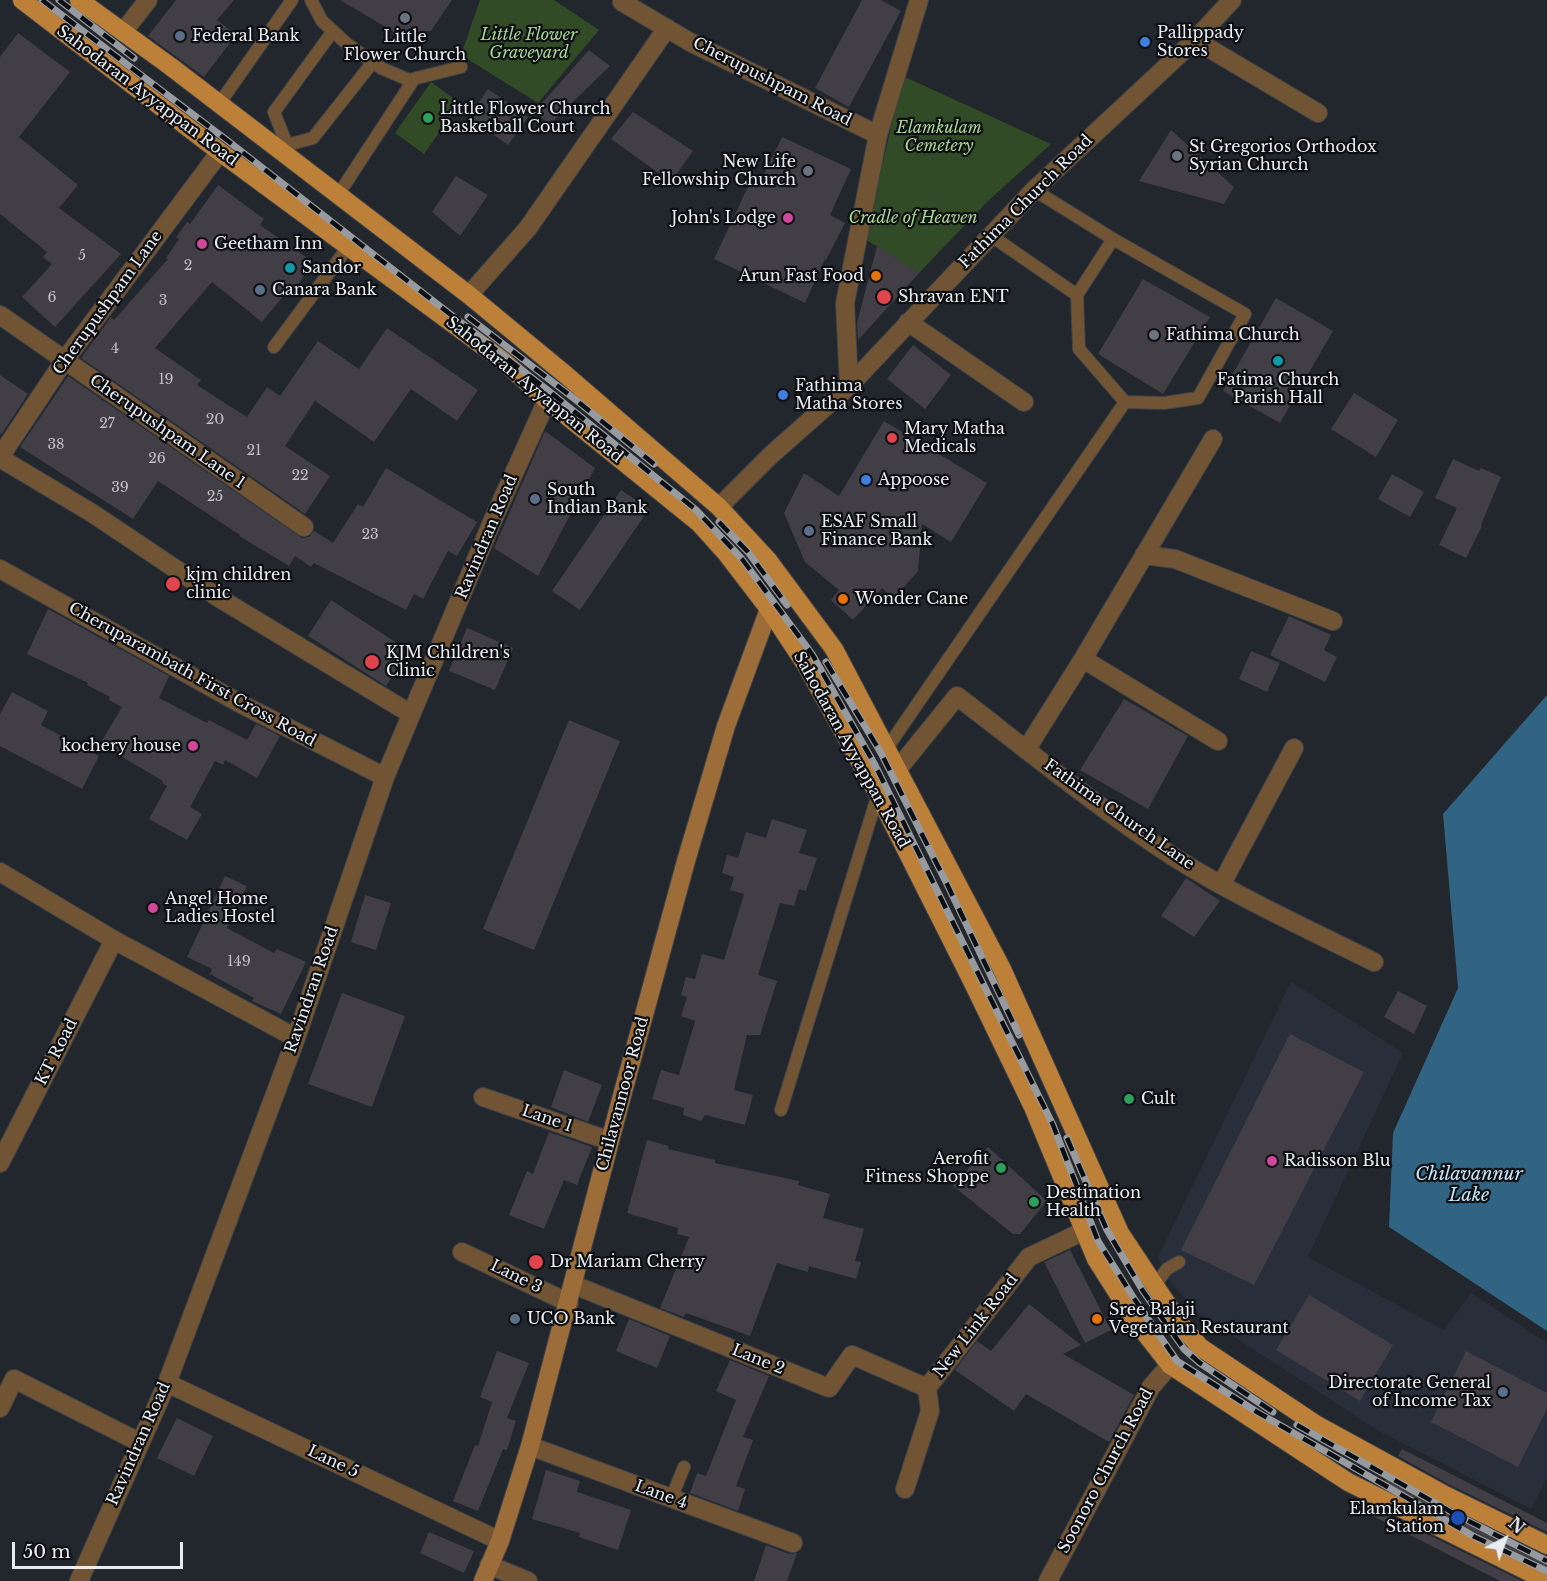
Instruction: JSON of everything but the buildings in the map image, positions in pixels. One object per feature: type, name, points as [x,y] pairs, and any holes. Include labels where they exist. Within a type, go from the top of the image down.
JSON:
[{"type":"main road","name":"Sahodaran Ayyappan Road","points":[[22,0],[220,152],[502,360],[547,400],[699,523],[769,609],[806,665],[878,794],[973,983],[1033,1107],[1096,1259],[1134,1319],[1170,1365],[1348,1482],[1547,1581]]},
{"type":"main road","name":"Sahodaran Ayyappan Road","points":[[79,0],[219,104],[284,148],[338,195],[469,295],[719,507],[768,560],[834,649],[898,769],[1002,969],[1120,1233],[1181,1325],[1200,1347],[1317,1425],[1443,1494],[1547,1545]]},
{"type":"main road","points":[[699,523],[719,507]]},
{"type":"street","points":[[123,33],[148,0]]},
{"type":"street","points":[[849,386],[845,303],[878,135],[919,0]]},
{"type":"street","name":"Fathima Church Road","points":[[719,507],[771,455],[849,386],[1034,190],[1195,40],[1232,0]]},
{"type":"street","name":"Cherupushpam Road","points":[[622,2],[690,42],[878,135]]},
{"type":"street","points":[[469,295],[528,228],[667,28]]},
{"type":"street","points":[[1195,40],[1318,113]]},
{"type":"street","name":"Cherupushpam Lane","points":[[0,458],[64,360],[220,152]]},
{"type":"street","name":"Cherupushpam Lane 1","points":[[0,315],[304,527]]},
{"type":"street","points":[[908,322],[1024,402]]},
{"type":"street","name":"Ravindran Road","points":[[79,1581],[167,1383],[296,1038],[385,777],[492,522],[547,400]]},
{"type":"street","points":[[1026,750],[1083,659],[1213,439]]},
{"type":"street","points":[[0,458],[92,513],[219,598],[411,714]]},
{"type":"street","points":[[1144,555],[1175,560],[1333,621]]},
{"type":"street","name":"Cheruparambath First Cross Road","points":[[0,569],[241,704],[385,777]]},
{"type":"street","name":"Chilavannoor Road","points":[[486,1573],[500,1541],[530,1446],[686,861],[722,737],[769,609]]},
{"type":"street","points":[[1083,659],[1218,741]]},
{"type":"street","name":"Fathima Church Lane","points":[[898,769],[957,696],[1154,844],[1221,885],[1374,962]]},
{"type":"street","points":[[1221,885],[1294,748]]},
{"type":"street","points":[[0,872],[114,940],[296,1038]]},
{"type":"street","name":"KT Road","points":[[0,1163],[114,940]]},
{"type":"street","name":"Lane 1","points":[[483,1097],[610,1142]]},
{"type":"street","name":"New Link Road","points":[[905,1489],[930,1410],[927,1388],[1029,1257],[1084,1232]]},
{"type":"street","name":"Lane 3","points":[[462,1252],[569,1303]]},
{"type":"street","name":"Lane 2","points":[[574,1285],[829,1389],[852,1355],[927,1388]]},
{"type":"street","name":"Soonoro Church Road","points":[[1048,1581],[1151,1387],[1170,1365]]},
{"type":"street","points":[[0,1408],[14,1379],[139,1442]]},
{"type":"street","name":"Lane 5","points":[[167,1383],[500,1541]]},
{"type":"street","name":"Lane 4","points":[[530,1446],[793,1544]]},
{"type":"street","points":[[486,1573],[528,1581]]},
{"type":"lane","points":[[219,104],[292,0]]},
{"type":"lane","points":[[311,0],[322,21],[333,31],[373,62],[409,80],[462,67]]},
{"type":"lane","points":[[333,31],[274,112],[284,148],[313,138],[373,62]]},
{"type":"lane","points":[[338,195],[414,79]]},
{"type":"lane","points":[[1034,190],[1113,239],[1245,314],[1198,398],[1164,404],[1125,402],[1079,350],[1077,295],[1113,239]]},
{"type":"lane","points":[[990,235],[1077,295]]},
{"type":"lane","points":[[274,346],[348,247]]},
{"type":"lane","points":[[887,748],[1125,402]]},
{"type":"lane","points":[[782,1110],[878,794]]},
{"type":"lane","points":[[1155,1285],[1167,1269],[1179,1262]]},
{"type":"lane","points":[[671,1499],[684,1467]]},
{"type":"shaded area","points":[[1291,982],[1403,1053],[1308,1257],[1444,1330],[1471,1293],[1547,1343],[1547,1478],[1531,1509],[1379,1431],[1199,1314],[1170,1282],[1158,1257]]},
{"type":"green space","name":"Little Flower Graveyard","points":[[480,0],[554,0],[599,30],[538,103],[461,55]]},
{"type":"green space","points":[[903,76],[1051,144],[987,202],[919,273],[865,239]]},
{"type":"green space","name":"Little Flower Church Basketball Court","points":[[431,82],[460,103],[424,154],[395,133]]},
{"type":"water","name":"Chilavannur Lake","points":[[1547,695],[1547,1331],[1389,1227],[1393,1133],[1458,988],[1443,814]]},
{"type":"railway","points":[[42,0],[228,141],[550,392],[696,510],[742,559],[812,654],[875,765],[1053,1125],[1098,1241],[1177,1361],[1257,1412],[1475,1537],[1547,1571]]},
{"type":"railway","points":[[59,0],[134,58]]},
{"type":"railway","points":[[468,317],[576,400],[654,464]]},
{"type":"railway","points":[[719,522],[748,552],[787,605]]},
{"type":"railway","points":[[826,662],[881,753],[1019,1035]]},
{"type":"railway","points":[[1067,1138],[1107,1230],[1143,1291],[1184,1349],[1200,1363],[1273,1412]]},
{"type":"railway","points":[[1297,1425],[1453,1513],[1547,1561]]},
{"type":"place","name":"Little Flower Church","points":[[405,18]]},
{"type":"place","name":"Federal Bank","points":[[180,36]]},
{"type":"place","name":"Pallippady Stores","points":[[1145,42]]},
{"type":"place","name":"Little Flower Church Basketball Court","points":[[428,118]]},
{"type":"place","name":"St Gregorios Orthodox Syrian Church","points":[[1177,156]]},
{"type":"place","name":"New Life Fellowship Church","points":[[808,171]]},
{"type":"place","name":"John's Lodge","points":[[788,218]]},
{"type":"place","name":"Geetham Inn","points":[[202,244]]},
{"type":"place","name":"Sandor","points":[[290,268]]},
{"type":"place","name":"Arun Fast Food","points":[[876,276]]},
{"type":"place","name":"Canara Bank","points":[[260,290]]},
{"type":"place","name":"Shravan ENT","points":[[884,297]]},
{"type":"place","name":"Fathima Church","points":[[1154,335]]},
{"type":"place","name":"Fatima Church Parish Hall","points":[[1278,361]]},
{"type":"place","name":"Fathima Matha Stores","points":[[783,395]]},
{"type":"place","name":"Mary Matha Medicals","points":[[892,438]]},
{"type":"place","name":"Appoose","points":[[866,480]]},
{"type":"place","name":"South Indian Bank","points":[[535,499]]},
{"type":"place","name":"ESAF Small Finance Bank","points":[[809,531]]},
{"type":"place","name":"kjm children clinic","points":[[173,584]]},
{"type":"place","name":"Wonder Cane","points":[[843,599]]},
{"type":"place","name":"KJM Children's Clinic","points":[[372,662]]},
{"type":"place","name":"kochery house","points":[[193,746]]},
{"type":"place","name":"Angel Home Ladies Hostel","points":[[153,908]]},
{"type":"place","name":"Cult","points":[[1129,1099]]},
{"type":"place","name":"Radisson Blu","points":[[1272,1161]]},
{"type":"place","name":"Aerofit Fitness Shoppe","points":[[1001,1168]]},
{"type":"place","name":"Destination Health","points":[[1034,1202]]},
{"type":"place","name":"Dr Mariam Cherry","points":[[536,1262]]},
{"type":"place","name":"UCO Bank","points":[[515,1319]]},
{"type":"place","name":"Sree Balaji Vegetarian Restaurant","points":[[1097,1319]]},
{"type":"place","name":"Directorate General of Income Tax","points":[[1503,1392]]},
{"type":"place","name":"Elamkulam Station","points":[[1458,1518]]},
{"type":"park label","name":"Elamkulam Cemetery","points":[[939,137]]},
{"type":"park label","name":"Cradle of Heaven","points":[[913,218]]}]
